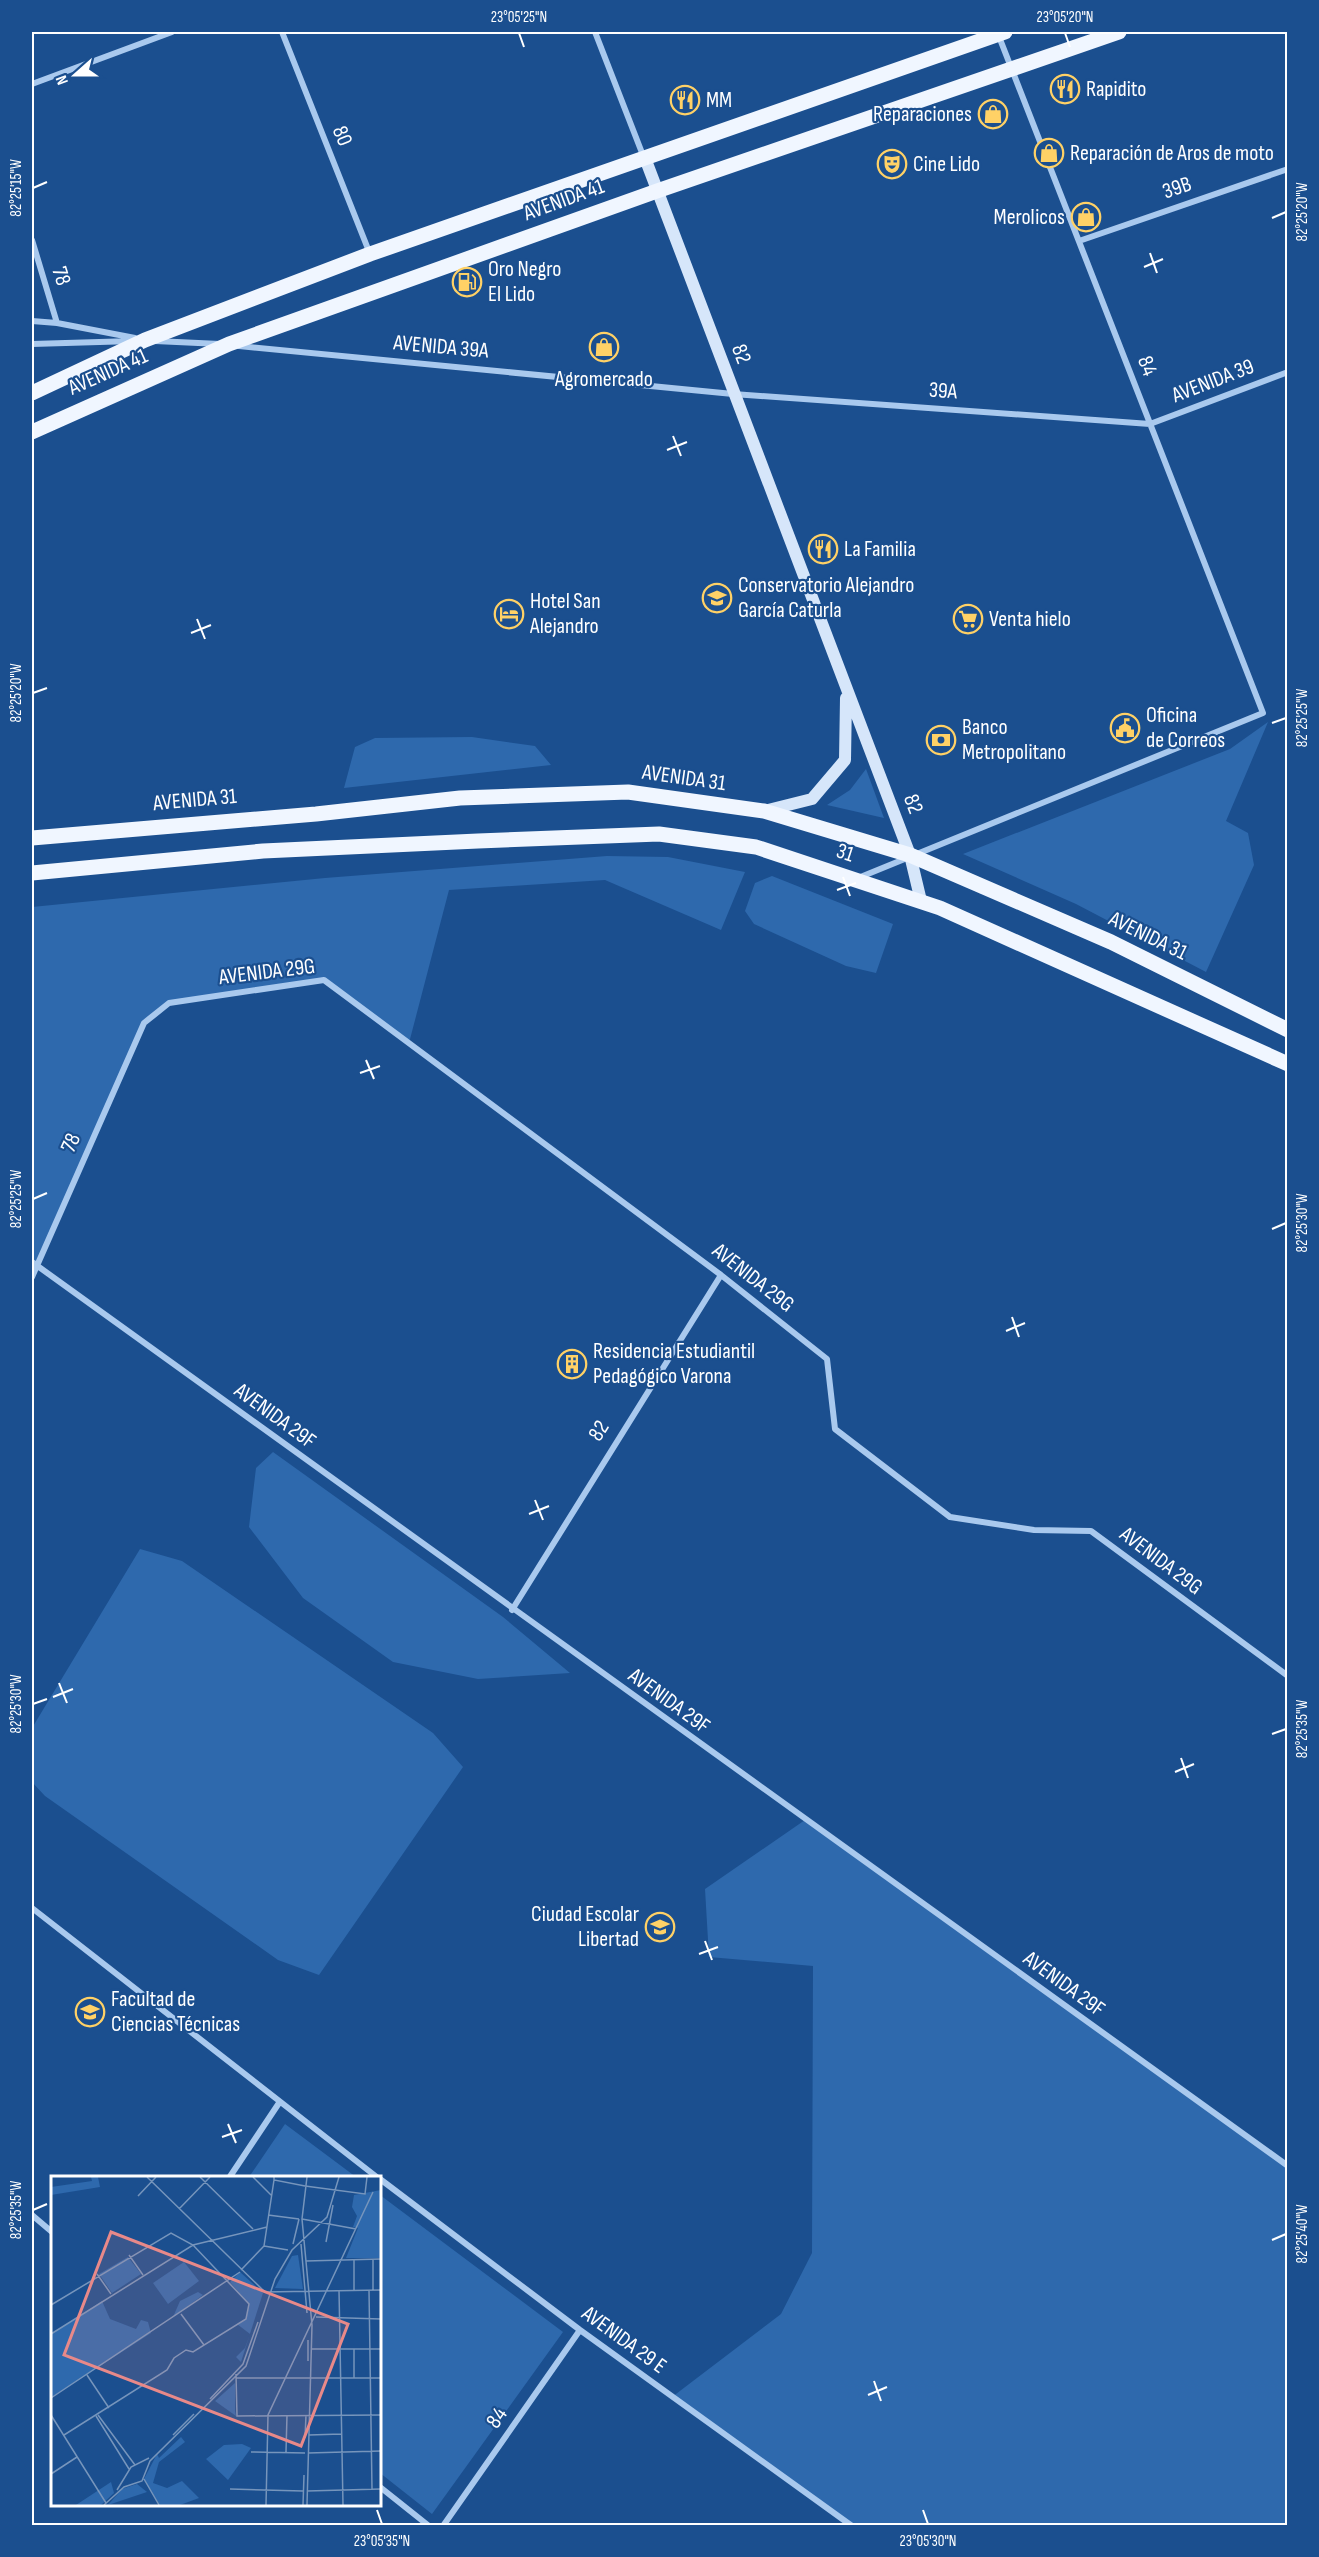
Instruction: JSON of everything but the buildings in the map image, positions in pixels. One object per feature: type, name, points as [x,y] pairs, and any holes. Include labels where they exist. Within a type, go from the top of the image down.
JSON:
[{"type":"main road","name":"AVENIDA 41","points":[[32,393],[145,340],[370,254],[1000,32]]},
{"type":"main road","name":"AVENIDA 41","points":[[32,432],[229,345],[657,191],[1119,32]]},
{"type":"main road","name":"AVENIDA 31","points":[[32,838],[316,814],[460,798],[627,792],[764,812],[910,855],[1111,942],[1287,1030]]},
{"type":"main road","name":"31","points":[[32,873],[263,851],[659,834],[756,847],[921,901]]},
{"type":"main road","points":[[921,901],[1287,1064]]},
{"type":"street","points":[[32,84],[172,32]]},
{"type":"street","name":"80","points":[[282,32],[370,254]]},
{"type":"street","name":"82","points":[[595,32],[910,855],[921,901]]},
{"type":"street","name":"84","points":[[910,855],[1263,713],[1011,68],[1000,32]]},
{"type":"street","name":"39B","points":[[1078,241],[1287,169]]},
{"type":"street","name":"78","points":[[32,240],[57,323]]},
{"type":"street","name":"AVENIDA 39A","points":[[32,321],[57,323],[145,340]]},
{"type":"street","name":"AVENIDA 39A","points":[[32,344],[145,340],[229,345],[733,393]]},
{"type":"street","name":"AVENIDA 39","points":[[1150,424],[1287,372]]},
{"type":"street","name":"39A","points":[[733,393],[1150,424]]},
{"type":"street","name":"82","points":[[764,812],[812,799],[846,760],[847,691]]},
{"type":"street","points":[[855,879],[910,855]]},
{"type":"street","name":"AVENIDA 29G","points":[[144,1023],[169,1003],[324,980],[721,1275],[827,1359],[835,1429],[950,1517],[1034,1530],[1091,1531],[1287,1676]]},
{"type":"street","name":"78","points":[[32,1277],[34,1263],[144,1023]]},
{"type":"street","name":"AVENIDA 29F","points":[[34,1263],[512,1610],[1287,2166]]},
{"type":"street","name":"82","points":[[512,1610],[721,1275]]},
{"type":"street","name":"AVENIDA 29 E","points":[[32,1908],[279,2103],[376,2176]]},
{"type":"street","points":[[230,2176],[279,2103]]},
{"type":"street","name":"AVENIDA 29 E","points":[[381,2180],[580,2330],[852,2526]]},
{"type":"street","points":[[32,2215],[51,2231]]},
{"type":"street","name":"84","points":[[443,2526],[580,2330]]},
{"type":"street","points":[[381,2488],[429,2526]]},
{"type":"shaded area","points":[[1268,722],[1226,821],[1248,833],[1254,865],[1206,972],[1076,904],[963,854],[1230,749]]},
{"type":"shaded area","points":[[472,737],[535,746],[551,765],[344,788],[355,747],[375,738]]},
{"type":"shaded area","points":[[866,769],[884,818],[827,805],[850,790]]},
{"type":"shaded area","points":[[607,856],[668,857],[745,872],[721,930],[605,880],[449,890],[409,1043],[324,980],[169,1003],[144,1023],[37,1265],[32,1262],[32,907],[325,878]]},
{"type":"shaded area","points":[[772,876],[893,924],[876,973],[846,966],[754,924],[745,911],[755,883]]},
{"type":"shaded area","points":[[273,1452],[503,1617],[570,1673],[478,1679],[393,1662],[303,1598],[249,1527],[256,1468]]},
{"type":"shaded area","points":[[140,1549],[182,1561],[433,1733],[463,1767],[319,1975],[278,1960],[45,1796],[32,1782],[32,1728]]},
{"type":"shaded area","points":[[805,1820],[1287,2166],[1287,2525],[852,2525],[672,2397],[781,2314],[812,2253],[813,1966],[709,1957],[705,1889]]},
{"type":"shaded area","points":[[285,2124],[355,2176],[250,2176]]},
{"type":"shaded area","points":[[381,2196],[563,2332],[432,2514],[381,2474]]},
{"type":"place","name":"Rapidito","points":[[1065,89]]},
{"type":"place","name":"MM","points":[[685,100]]},
{"type":"place","name":"Reparaciones","points":[[993,114]]},
{"type":"place","name":"Reparación de Aros de moto","points":[[1049,153]]},
{"type":"place","name":"Cine Lido","points":[[892,164]]},
{"type":"place","name":"Merolicos","points":[[1086,217]]},
{"type":"place","name":"Oro Negro El Lido","points":[[467,282]]},
{"type":"place","name":"Agromercado","points":[[604,347]]},
{"type":"place","name":"La Familia","points":[[823,549]]},
{"type":"place","name":"Conservatorio Alejandro García Caturla","points":[[717,598]]},
{"type":"place","name":"Hotel San Alejandro","points":[[509,614]]},
{"type":"place","name":"Venta hielo","points":[[968,619]]},
{"type":"place","name":"Oficina de Correos","points":[[1125,728]]},
{"type":"place","name":"Banco Metropolitano","points":[[941,740]]},
{"type":"place","name":"Residencia Estudiantil Pedagógico Varona","points":[[572,1364]]},
{"type":"place","name":"Ciudad Escolar Libertad","points":[[660,1927]]},
{"type":"place","name":"Facultad de Ciencias Técnicas","points":[[90,2012]]}]
